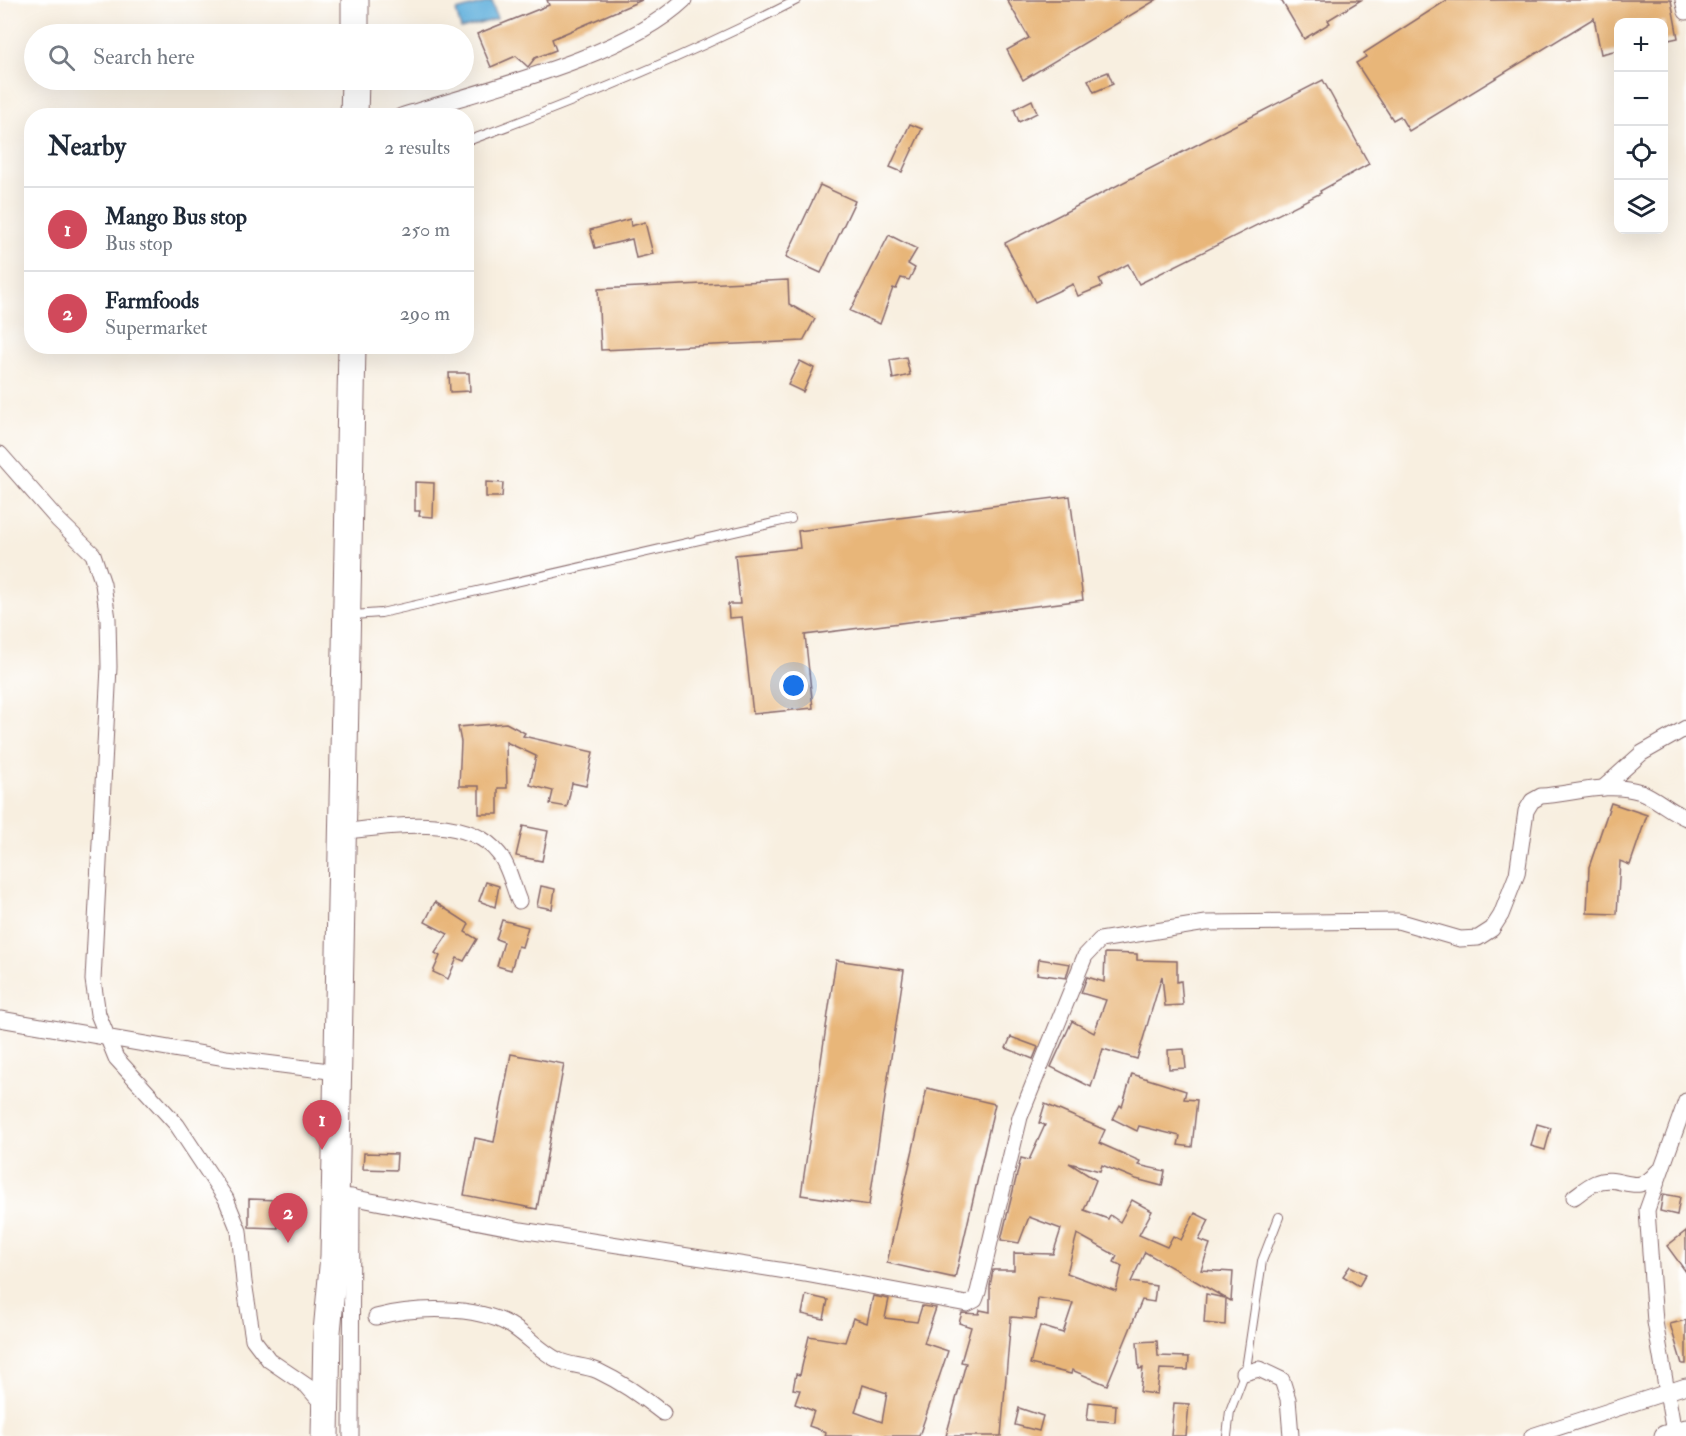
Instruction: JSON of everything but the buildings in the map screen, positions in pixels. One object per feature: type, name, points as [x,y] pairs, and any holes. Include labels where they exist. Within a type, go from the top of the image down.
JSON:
[{"type":"highway","points":[[355,0],[355,24]]},
{"type":"highway","points":[[354,108],[355,90]]},
{"type":"highway","points":[[326,1436],[327,1332],[334,1256],[344,1196],[337,1072],[340,832],[352,354]]},
{"type":"highway","points":[[334,1256],[340,1332],[339,1436]]},
{"type":"street","points":[[427,108],[558,67],[635,33],[684,0]]},
{"type":"street","points":[[1683,0],[1686,12]]},
{"type":"street","points":[[0,454],[58,520],[93,554],[103,584],[108,619],[109,668],[93,980],[98,1014],[106,1038],[116,1058],[177,1125],[226,1199],[239,1231],[253,1339],[269,1360],[307,1386],[326,1408]]},
{"type":"street","points":[[1603,788],[1642,753],[1686,728]]},
{"type":"street","points":[[351,1436],[344,1196],[521,1230],[805,1274],[967,1304],[975,1300],[978,1292],[1020,1117],[1085,956],[1100,940],[1206,923],[1398,921],[1460,939],[1478,938],[1492,929],[1513,885],[1521,852],[1526,811],[1532,801],[1541,796],[1603,788],[1641,793],[1686,819]]},
{"type":"street","points":[[340,832],[394,827],[441,827],[481,836],[501,855],[519,901]]},
{"type":"street","points":[[0,1019],[226,1058],[337,1072]]},
{"type":"street","points":[[1675,1433],[1655,1322],[1647,1209],[1686,1101]]},
{"type":"street","points":[[1574,1197],[1596,1182],[1617,1180],[1637,1186],[1650,1181],[1661,1168]]},
{"type":"street","points":[[376,1317],[390,1313],[475,1311],[495,1317],[558,1360],[597,1371],[635,1391],[663,1413]]},
{"type":"street","points":[[1245,1373],[1258,1369],[1282,1380],[1288,1399],[1291,1436]]},
{"type":"street","points":[[1532,1436],[1686,1386]]},
{"type":"lane","points":[[474,139],[583,98],[705,47],[797,0]]},
{"type":"lane","points":[[345,615],[381,613],[791,519]]},
{"type":"lane","points":[[1227,1436],[1230,1411],[1245,1373],[1262,1261],[1279,1217]]},
{"type":"water","points":[[492,1],[497,19],[474,25],[460,24],[456,11]]},
{"type":"place","name":"Mango Bus stop","points":[[322,1150]]},
{"type":"place","name":"Farmfoods","points":[[288,1243]]}]
